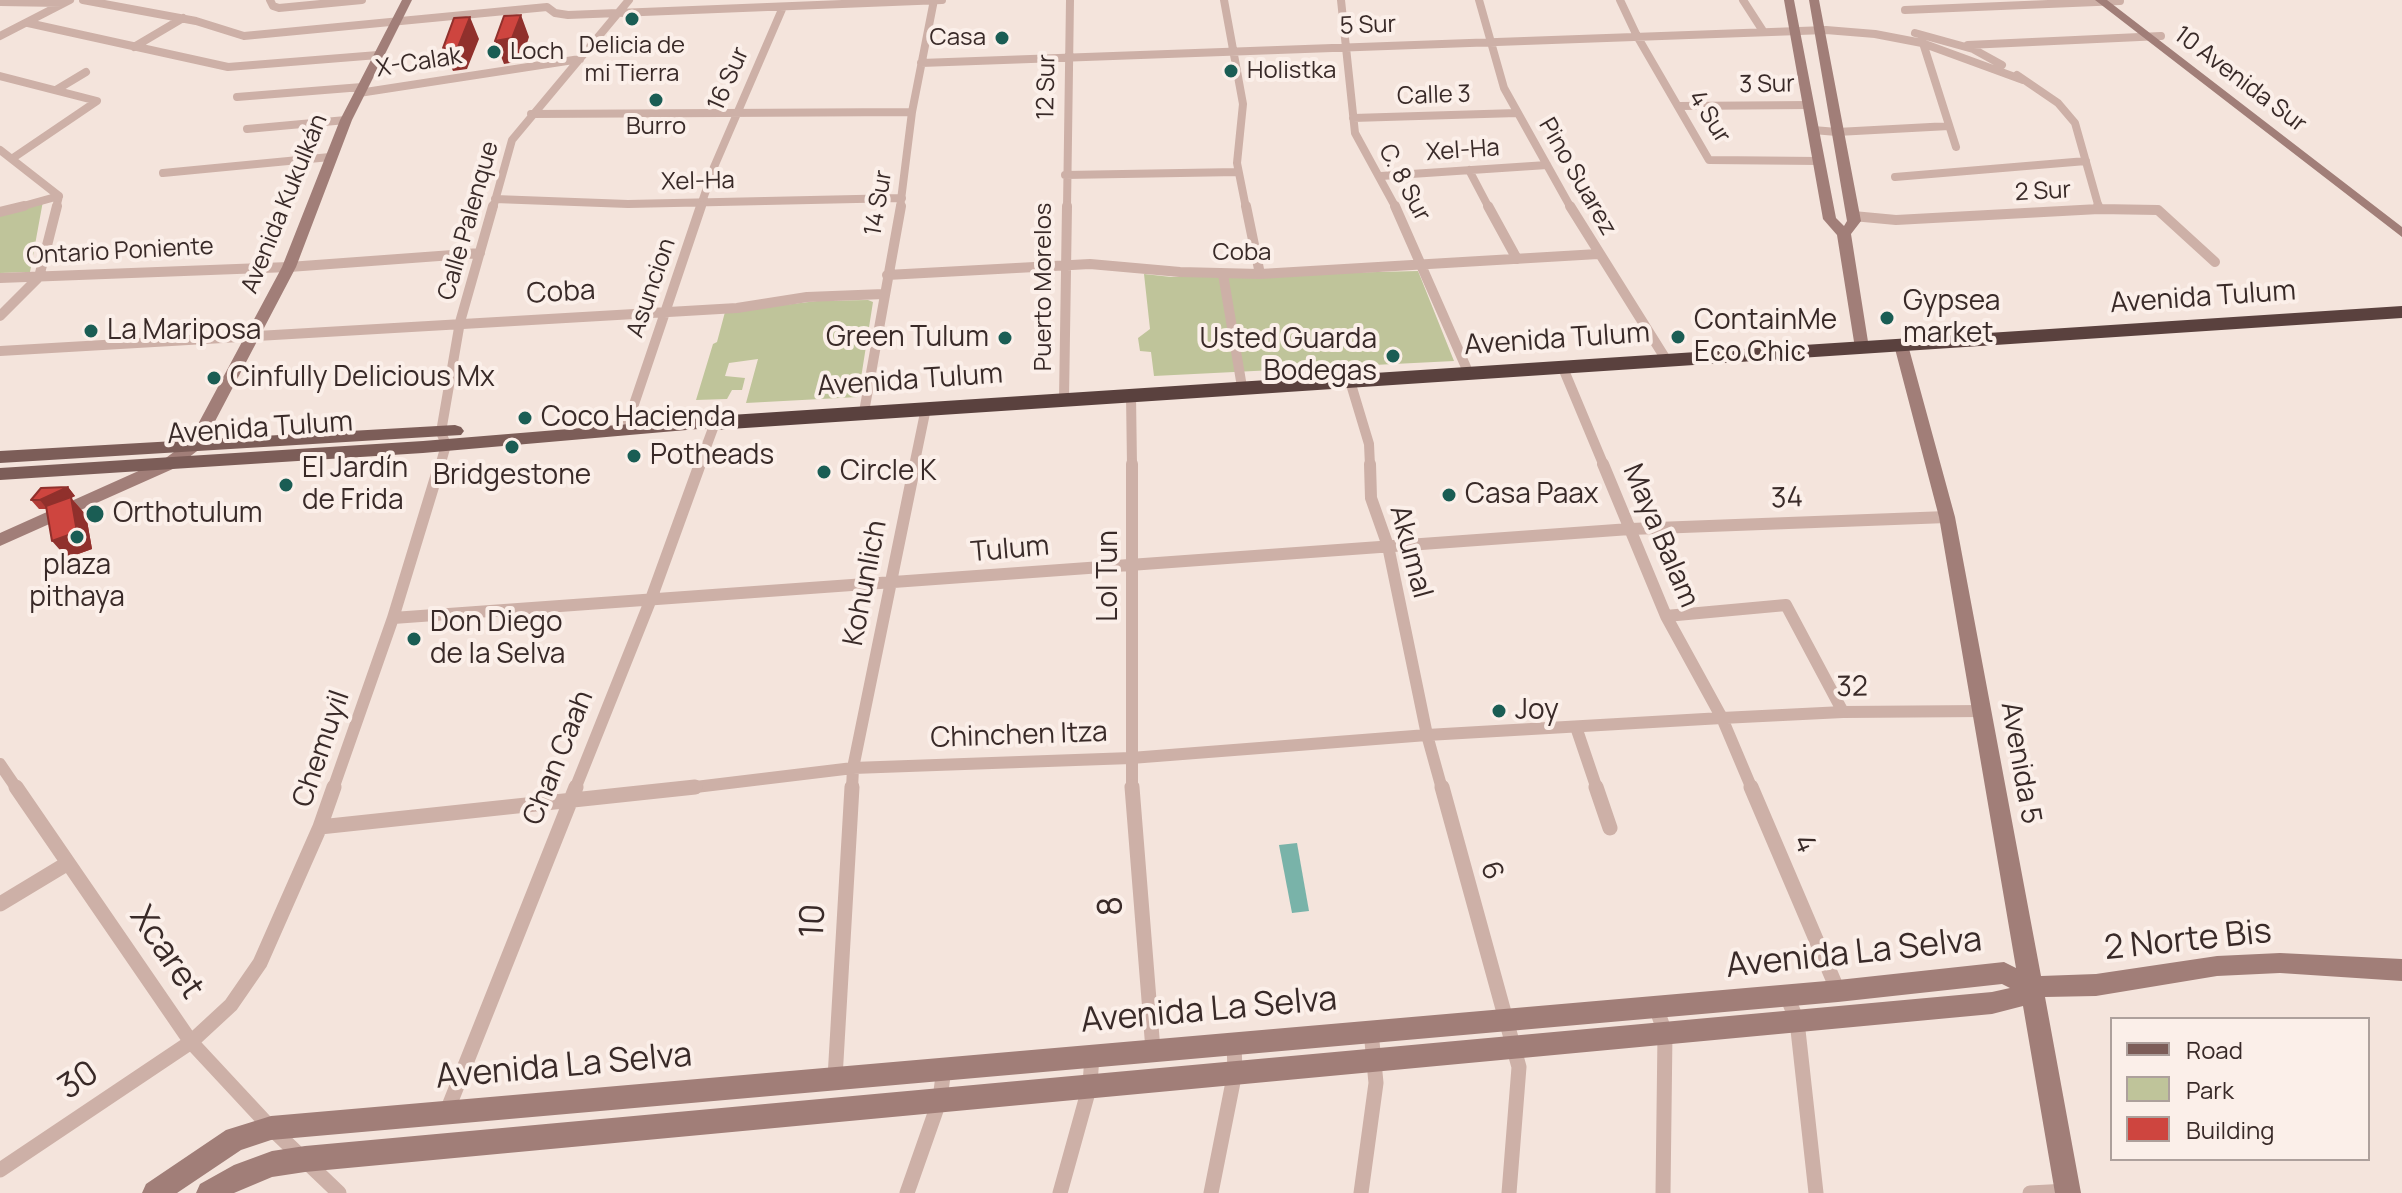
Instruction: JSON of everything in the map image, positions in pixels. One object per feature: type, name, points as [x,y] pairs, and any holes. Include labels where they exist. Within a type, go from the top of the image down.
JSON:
[{"type":"highway","name":"Avenida Tulum","points":[[715,423],[2402,312]]},
{"type":"main road","name":"Avenida Tulum","points":[[0,474],[169,464],[628,422],[715,423]]},
{"type":"main road","name":"Avenida Tulum","points":[[0,457],[195,444],[444,438],[715,423]]},
{"type":"street","points":[[83,0],[183,18],[244,36],[395,23],[549,3],[555,13],[568,15],[942,0]]},
{"type":"street","points":[[270,0],[273,6],[279,8],[362,0]]},
{"type":"street","name":"Avenida Kukulkán","points":[[0,540],[169,464],[195,444],[289,267],[346,120],[407,0]]},
{"type":"street","name":"Calle Palenque","points":[[444,438],[460,322],[512,140],[629,0]]},
{"type":"street","name":"14 Sur","points":[[864,412],[902,198],[912,112],[934,0]]},
{"type":"street","name":"12 Sur","points":[[1065,175],[1070,0]]},
{"type":"street","points":[[1224,0],[1243,104],[1237,143],[1238,172],[1260,274]]},
{"type":"street","name":"C. 8 Sur","points":[[1341,0],[1355,133],[1381,176],[1424,266],[1469,374]]},
{"type":"street","name":"Pino Suarez","points":[[1479,0],[1504,88],[1517,113],[1598,254],[1667,361]]},
{"type":"street","name":"4 Sur","points":[[1620,0],[1637,36],[1709,160],[1819,161]]},
{"type":"street","points":[[1743,0],[1763,31]]},
{"type":"street","points":[[1789,0],[1830,219],[1844,234],[1862,348]]},
{"type":"street","points":[[1814,0],[1854,221],[1844,234]]},
{"type":"street","points":[[1905,10],[2119,0],[2161,36],[2361,189],[2353,194]]},
{"type":"street","name":"10 Avenida Sur","points":[[2102,1],[2402,233]]},
{"type":"street","points":[[0,2],[68,2]]},
{"type":"street","points":[[0,36],[68,2]]},
{"type":"street","name":"16 Sur","points":[[714,167],[783,7]]},
{"type":"street","points":[[134,47],[183,18]]},
{"type":"street","points":[[28,23],[228,67],[378,55]]},
{"type":"street","name":"5 Sur","points":[[921,63],[1794,31],[1817,27],[1921,38]]},
{"type":"street","points":[[1921,38],[1961,45],[2161,36]]},
{"type":"street","points":[[1921,38],[2023,80]]},
{"type":"street","points":[[1921,38],[1956,147]]},
{"type":"street","points":[[1961,45],[1991,58],[2058,103],[2075,123],[2099,209]]},
{"type":"street","name":"X-Calak","points":[[237,97],[361,90],[580,59]]},
{"type":"street","points":[[56,90],[86,72]]},
{"type":"street","points":[[0,76],[97,101],[13,158]]},
{"type":"street","points":[[0,87],[28,77]]},
{"type":"street","name":"3 Sur","points":[[1678,106],[1809,105]]},
{"type":"street","points":[[531,114],[912,112]]},
{"type":"street","name":"Calle 3","points":[[1353,118],[1517,113]]},
{"type":"street","points":[[247,129],[346,120]]},
{"type":"street","points":[[1813,130],[1837,132],[1949,126]]},
{"type":"street","points":[[0,150],[59,196]]},
{"type":"street","points":[[163,173],[330,157]]},
{"type":"street","points":[[1895,177],[2086,161]]},
{"type":"street","name":"Xel-Ha","points":[[1381,176],[1547,165]]},
{"type":"street","name":"Asuncion","points":[[628,422],[714,167]]},
{"type":"street","points":[[1469,170],[1517,259]]},
{"type":"street","points":[[1065,175],[1238,172]]},
{"type":"street","name":"Puerto Morelos","points":[[1064,399],[1065,175]]},
{"type":"street","points":[[0,212],[59,196]]},
{"type":"street","points":[[0,316],[39,277],[59,196]]},
{"type":"street","name":"Xel-Ha","points":[[495,199],[604,204],[902,198]]},
{"type":"street","name":"2 Sur","points":[[1853,216],[1896,220],[2099,209],[2158,210],[2215,262]]},
{"type":"street","name":"Ontario Poniente","points":[[0,278],[289,267],[480,253]]},
{"type":"street","name":"Coba","points":[[887,275],[1113,265],[1260,274],[1598,254]]},
{"type":"street","points":[[1223,274],[1242,387]]},
{"type":"street","name":"Coba","points":[[0,351],[751,307],[807,297],[884,294]]},
{"type":"street","name":"Avenida 5","points":[[1901,345],[1947,517],[2068,1192]]},
{"type":"street","name":"Maya Balam","points":[[1563,368],[1666,616],[1722,718]]},
{"type":"street","name":"Akumal","points":[[1350,381],[1369,444],[1371,498],[1388,546],[1427,735]]},
{"type":"street","name":"Lol Tun","points":[[1131,395],[1134,564],[1131,758]]},
{"type":"street","name":"Kohunlich","points":[[853,768],[926,408]]},
{"type":"street","name":"Chan Caah","points":[[447,1111],[651,599],[715,423]]},
{"type":"street","name":"Chemuyil","points":[[191,1042],[231,1005],[260,963],[320,827],[393,618],[444,438]]},
{"type":"street","name":"34","points":[[1630,529],[1947,517]]},
{"type":"street","name":"Tulum","points":[[393,618],[1630,529]]},
{"type":"street","points":[[1666,616],[1786,605],[1843,712]]},
{"type":"street","name":"32","points":[[1722,718],[1843,712],[1983,711]]},
{"type":"street","name":"Chinchen Itza","points":[[320,827],[568,803],[853,768],[1131,758],[1427,735],[1722,718]]},
{"type":"street","name":"4","points":[[1722,718],[1838,991]]},
{"type":"street","points":[[1576,727],[1610,828]]},
{"type":"street","name":"6","points":[[1427,735],[1514,1047],[1520,1083],[1509,1193]]},
{"type":"street","name":"8","points":[[1131,758],[1153,1050]]},
{"type":"street","name":"Xcaret","points":[[0,764],[191,1042],[271,1128],[339,1193]]},
{"type":"street","name":"10","points":[[835,1078],[853,768]]},
{"type":"street","points":[[0,904],[68,863]]},
{"type":"street","name":"2 Norte Bis","points":[[2030,987],[2096,985],[2232,965],[2280,963],[2402,970]]},
{"type":"street","name":"Avenida La Selva","points":[[155,1193],[235,1139],[271,1128],[1787,996],[2004,973],[2030,987],[2012,1000],[1992,1003],[305,1159],[272,1164],[243,1174],[209,1193]]},
{"type":"street","points":[[1787,996],[1797,1021],[1816,1193]]},
{"type":"street","points":[[1656,1007],[1665,1033],[1663,1193]]},
{"type":"street","points":[[1361,1193],[1375,1103],[1375,1059],[1371,1031]]},
{"type":"street","name":"30","points":[[0,1170],[191,1042]]},
{"type":"street","points":[[1211,1193],[1235,1072],[1234,1043]]},
{"type":"street","points":[[1060,1193],[1090,1085],[1092,1055]]},
{"type":"street","points":[[907,1193],[940,1099],[944,1068]]},
{"type":"street","points":[[2030,1193],[2068,1192]]},
{"type":"green space","points":[[43,201],[30,272],[0,273],[0,213]]},
{"type":"green space","points":[[1418,271],[1454,361],[1154,376],[1151,352],[1140,351],[1138,338],[1150,329],[1144,274],[1171,277]]},
{"type":"green space","points":[[817,301],[873,302],[858,397],[746,403],[758,359],[729,363],[725,376],[745,378],[742,390],[732,390],[727,399],[696,400],[725,312]]},
{"type":"water","points":[[1297,843],[1309,911],[1292,913],[1279,845]]},
{"type":"building","points":[[521,15],[512,38],[495,41],[504,16]]},
{"type":"building","points":[[470,17],[458,47],[443,48],[454,18]]},
{"type":"building","points":[[68,487],[40,500],[31,500],[41,488]]},
{"type":"building","points":[[71,497],[77,532],[52,541],[46,506]]},
{"type":"place","name":"Delicia de mi Tierra","points":[[632,19]]},
{"type":"place","name":"Casa","points":[[1002,38]]},
{"type":"place","name":"Loch","points":[[494,52]]},
{"type":"place","name":"Holistka","points":[[1231,71]]},
{"type":"place","name":"Burro","points":[[656,100]]},
{"type":"place","name":"Gypsea market","points":[[1887,318]]},
{"type":"place","name":"La Mariposa","points":[[91,331]]},
{"type":"place","name":"ContainMe Eco Chic","points":[[1678,337]]},
{"type":"place","name":"Green Tulum","points":[[1005,338]]},
{"type":"place","name":"Usted Guarda Bodegas","points":[[1393,356]]},
{"type":"place","name":"Cinfully Delicious Mx","points":[[214,378]]},
{"type":"place","name":"Coco Hacienda","points":[[525,418]]},
{"type":"place","name":"Bridgestone","points":[[512,447]]},
{"type":"place","name":"Potheads","points":[[634,456]]},
{"type":"place","name":"Circle K","points":[[824,472]]},
{"type":"place","name":"El Jardín de Frida","points":[[286,485]]},
{"type":"place","name":"Casa Paax","points":[[1449,495]]},
{"type":"place","name":"Orthotulum","points":[[95,514]]},
{"type":"place","name":"plaza pithaya","points":[[77,537]]},
{"type":"place","name":"Don Diego de la Selva","points":[[414,639]]},
{"type":"place","name":"Joy","points":[[1499,711]]}]
